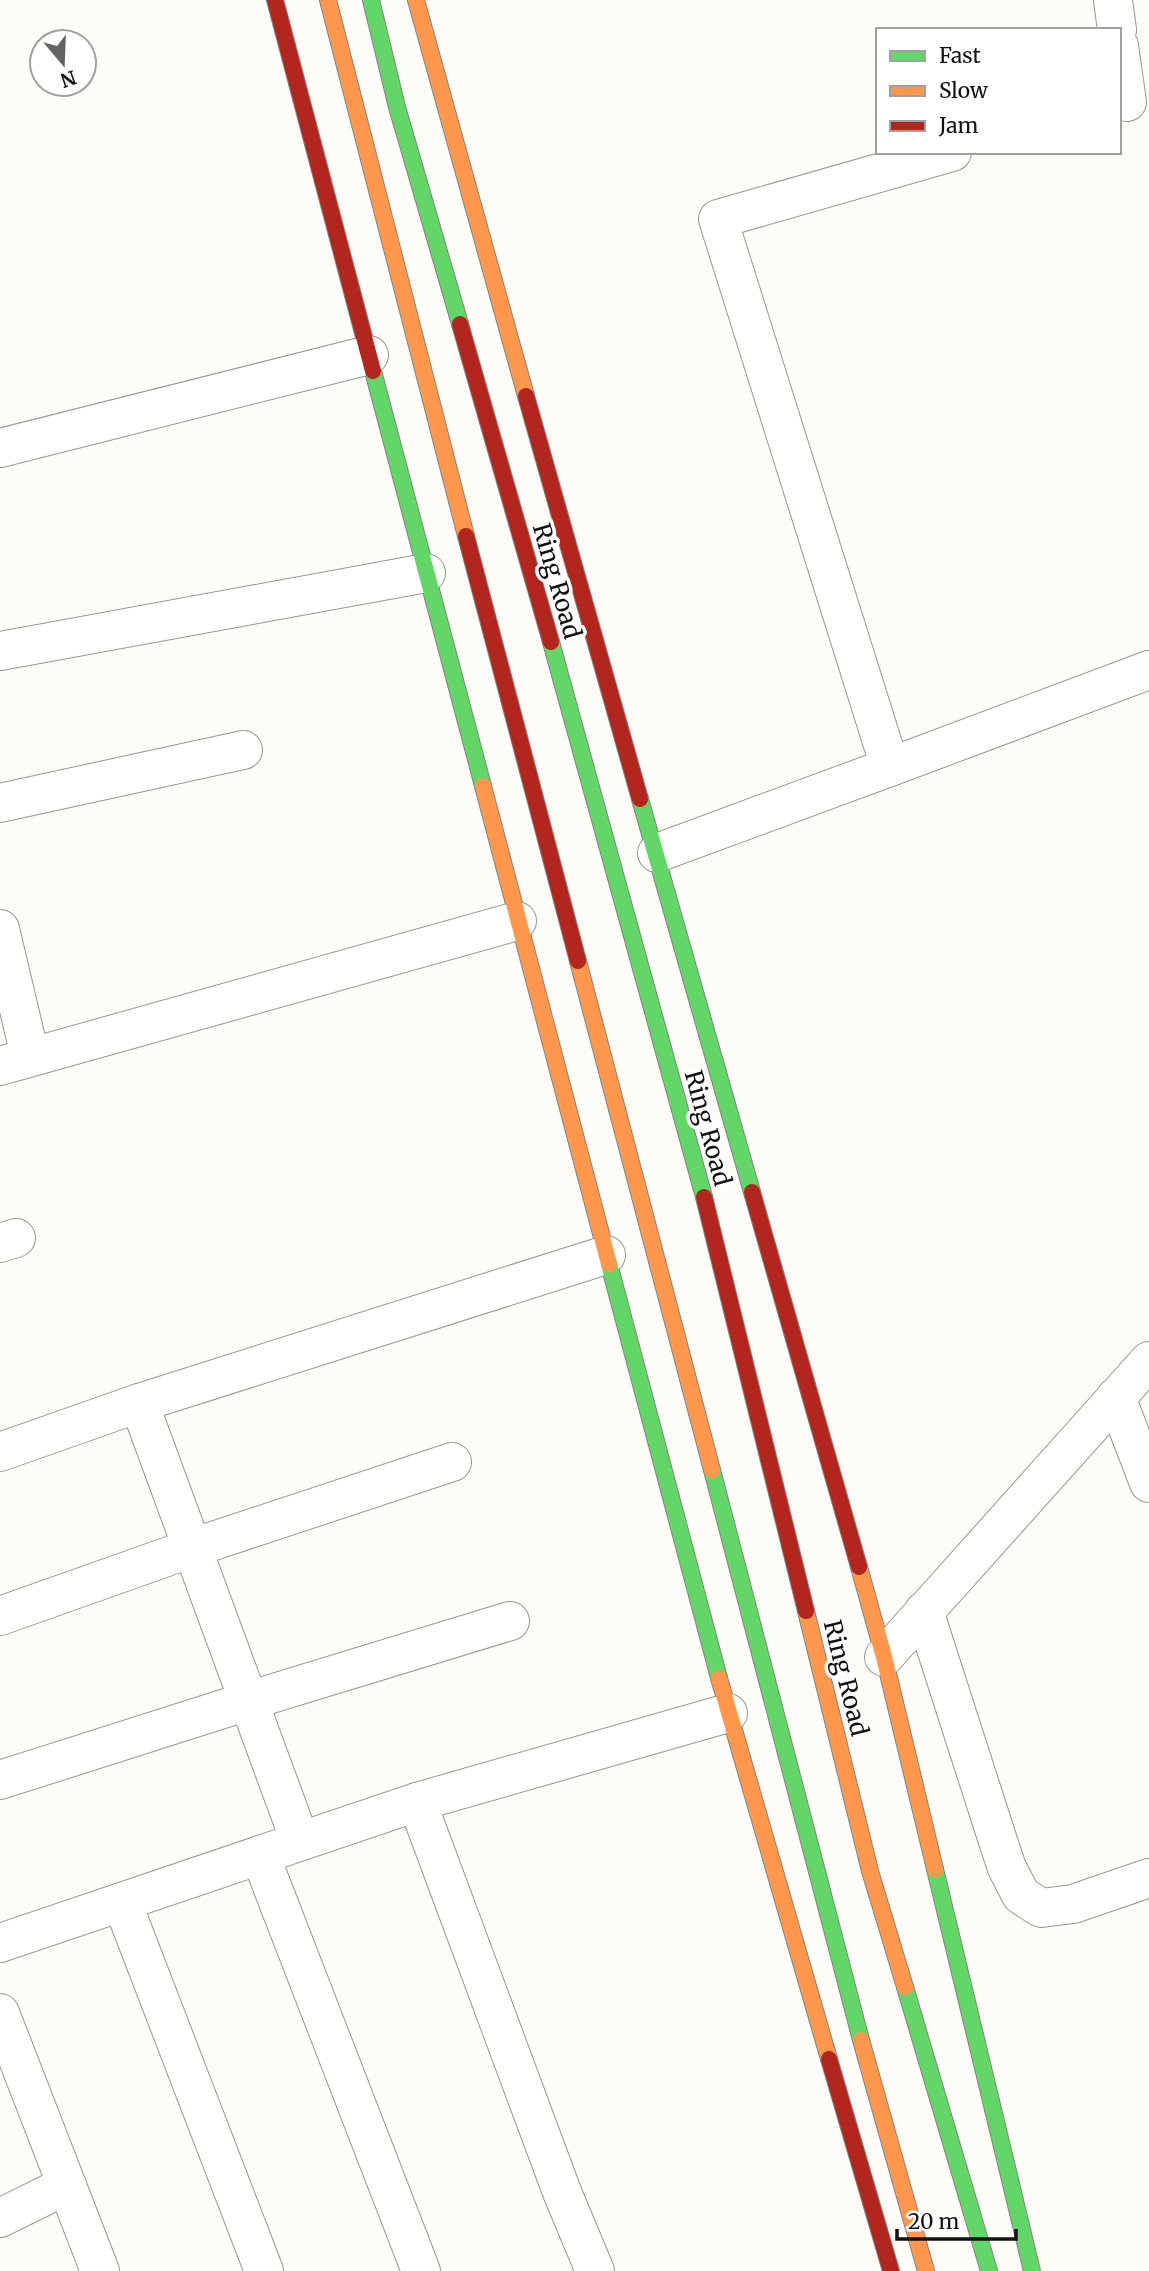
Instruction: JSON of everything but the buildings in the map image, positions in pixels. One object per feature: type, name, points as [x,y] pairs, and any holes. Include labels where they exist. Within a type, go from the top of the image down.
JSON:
[{"type":"main road","points":[[275,0],[728,1713],[891,2271]]},
{"type":"main road","points":[[328,0],[839,1960],[926,2271]]},
{"type":"main road","name":"Ring Road","points":[[371,0],[397,107],[522,540],[713,1230],[870,1871],[989,2271]]},
{"type":"main road","name":"Ring Road","points":[[416,0],[530,414],[884,1657],[1032,2271]]},
{"type":"street","points":[[1113,0],[1117,28]]},
{"type":"street","points":[[1121,54],[1132,101]]},
{"type":"street","points":[[890,767],[719,219],[945,154]]},
{"type":"street","points":[[0,448],[369,355]]},
{"type":"street","points":[[0,651],[426,573]]},
{"type":"street","points":[[657,853],[1149,670]]},
{"type":"street","points":[[0,803],[243,750]]},
{"type":"street","points":[[0,929],[15,1061],[517,921]]},
{"type":"street","points":[[0,1452],[139,1403],[606,1255]]},
{"type":"street","points":[[884,1657],[1149,1361]]},
{"type":"street","points":[[1116,1397],[1149,1483]]},
{"type":"street","points":[[139,1403],[300,1841]]},
{"type":"street","points":[[0,1615],[452,1462]]},
{"type":"street","points":[[925,1611],[1007,1868],[1021,1895],[1041,1908],[1073,1904],[1149,1878]]},
{"type":"street","points":[[0,1780],[510,1621]]},
{"type":"street","points":[[0,1943],[417,1802],[728,1713]]},
{"type":"street","points":[[417,1802],[562,2192],[595,2271]]},
{"type":"street","points":[[260,1855],[421,2271]]},
{"type":"street","points":[[122,1902],[264,2271]]},
{"type":"street","points":[[0,2013],[100,2271]]},
{"type":"street","points":[[0,2218],[67,2185]]},
{"type":"traffic: fast","points":[[371,0],[397,107],[460,324]]},
{"type":"traffic: fast","points":[[373,371],[483,786]]},
{"type":"traffic: fast","points":[[551,642],[704,1197]]},
{"type":"traffic: fast","points":[[640,799],[752,1192]]},
{"type":"traffic: fast","points":[[609,1264],[719,1678]]},
{"type":"traffic: fast","points":[[712,1470],[861,2040]]},
{"type":"traffic: fast","points":[[935,1869],[1032,2271]]},
{"type":"traffic: fast","points":[[905,1987],[989,2271]]},
{"type":"traffic: slow","points":[[328,0],[466,536]]},
{"type":"traffic: slow","points":[[416,0],[526,396]]},
{"type":"traffic: slow","points":[[483,786],[609,1264]]},
{"type":"traffic: slow","points":[[578,961],[712,1470]]},
{"type":"traffic: slow","points":[[859,1567],[884,1657],[935,1869]]},
{"type":"traffic: slow","points":[[806,1611],[870,1871],[905,1987]]},
{"type":"traffic: slow","points":[[719,1678],[829,2059]]},
{"type":"traffic: slow","points":[[861,2040],[926,2271]]},
{"type":"traffic: jam","points":[[275,0],[373,371]]},
{"type":"traffic: jam","points":[[460,324],[551,642]]},
{"type":"traffic: jam","points":[[526,396],[640,799]]},
{"type":"traffic: jam","points":[[466,536],[578,961]]},
{"type":"traffic: jam","points":[[752,1192],[859,1567]]},
{"type":"traffic: jam","points":[[704,1197],[806,1611]]},
{"type":"traffic: jam","points":[[829,2059],[891,2271]]}]
